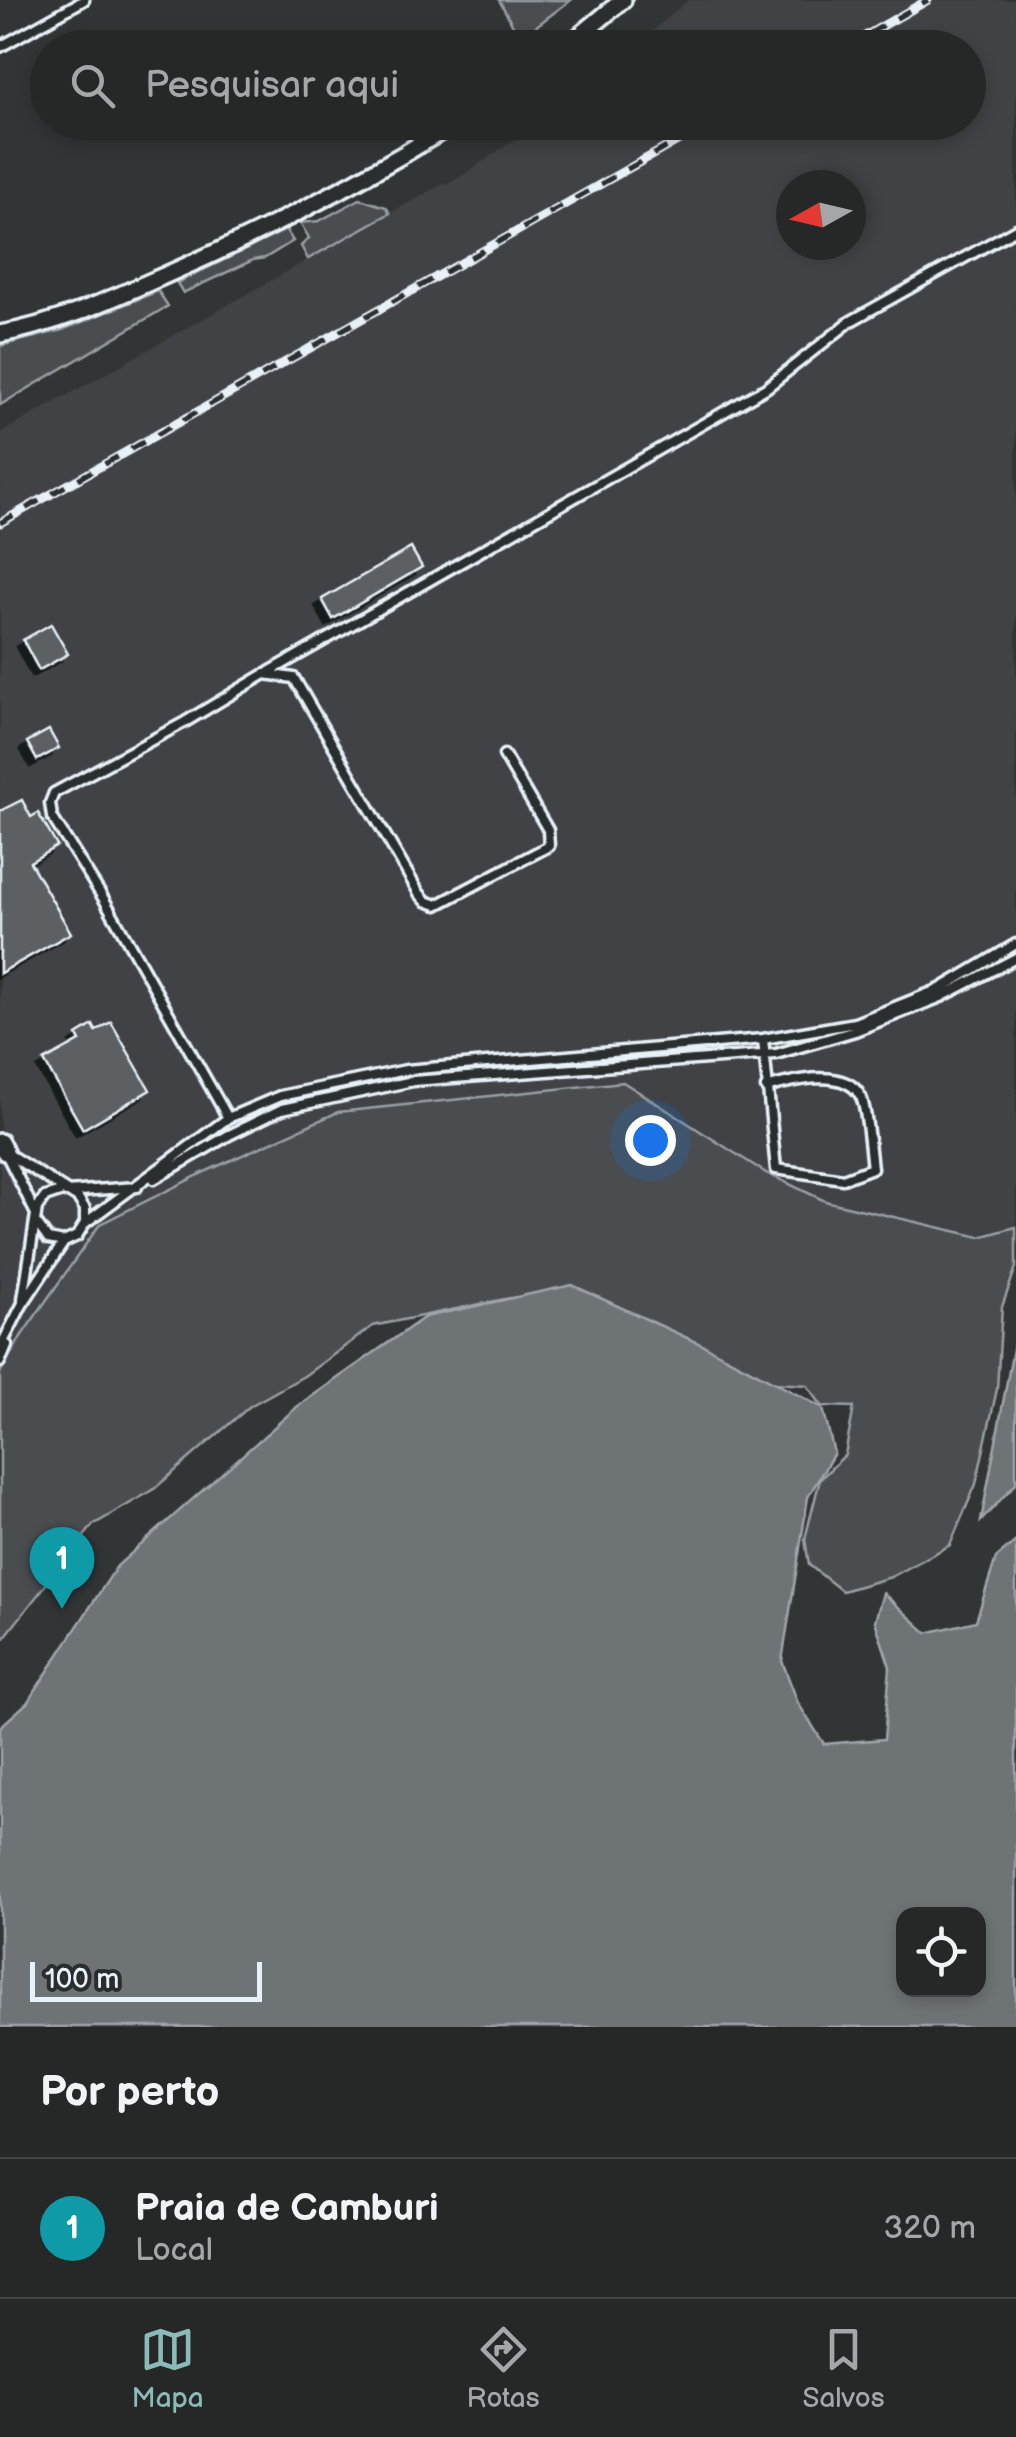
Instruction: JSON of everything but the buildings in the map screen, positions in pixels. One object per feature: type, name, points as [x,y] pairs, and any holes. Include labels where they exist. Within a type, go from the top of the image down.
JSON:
[{"type":"street","points":[[587,30],[623,0]]},
{"type":"street","points":[[0,334],[73,314],[211,256],[427,140]]},
{"type":"lane","points":[[32,30],[84,0]]},
{"type":"lane","points":[[0,48],[30,31]]},
{"type":"lane","points":[[228,1118],[52,817],[50,803],[54,793],[185,722],[766,388],[851,322],[1016,228]]},
{"type":"lane","points":[[265,674],[294,678],[419,893],[432,904],[437,905],[550,846],[548,830],[504,755]]},
{"type":"lane","points":[[3,1147],[42,1234],[64,1242],[78,1236],[86,1223],[228,1118],[280,1096],[406,1070],[763,1039],[855,1023],[940,990],[1016,944]]},
{"type":"lane","points":[[0,1362],[22,1305],[36,1217],[45,1197],[138,1187],[282,1109],[413,1080],[764,1055],[855,1031],[941,997],[1016,958]]},
{"type":"lane","points":[[763,1039],[766,1088],[776,1169],[843,1179],[872,1168],[862,1097],[848,1084],[835,1079],[791,1081],[766,1088]]},
{"type":"lane","points":[[3,1147],[82,1203],[86,1223]]},
{"type":"lane","points":[[0,1348],[22,1305],[64,1242]]},
{"type":"shaded area","points":[[499,0],[571,0],[531,30],[515,29]]},
{"type":"shaded area","points":[[688,0],[1016,0],[1016,1241],[1005,1235],[907,1236],[794,1230],[0,1402],[0,433],[446,185],[514,140],[986,140],[986,30],[654,30]]},
{"type":"shaded area","points":[[360,199],[386,207],[390,213],[308,259],[301,246],[309,238],[300,223],[319,221]]},
{"type":"shaded area","points":[[286,230],[293,241],[265,258],[183,293],[177,283]]},
{"type":"shaded area","points":[[158,291],[168,306],[0,405],[0,346],[62,330]]},
{"type":"shaded area","points":[[623,1082],[766,1173],[825,1201],[980,1237],[1016,1227],[1016,1267],[1002,1307],[997,1389],[976,1484],[950,1545],[891,1577],[842,1591],[809,1565],[805,1539],[820,1479],[845,1455],[854,1407],[822,1406],[807,1385],[759,1382],[570,1300],[510,1298],[373,1326],[304,1376],[250,1406],[153,1490],[93,1525],[0,1643],[0,1373],[100,1224],[338,1112]]},
{"type":"shaded area","points":[[572,1285],[705,1346],[823,1408],[834,1453],[808,1497],[782,1661],[798,1703],[824,1744],[884,1739],[890,1667],[875,1621],[883,1593],[927,1633],[976,1621],[996,1558],[1016,1541],[1016,2027],[0,2027],[0,1727],[27,1703],[117,1566],[298,1406],[425,1317]]},
{"type":"shaded area","points":[[1016,1333],[1016,1483],[981,1521]]},
{"type":"railway","points":[[876,30],[928,0]]},
{"type":"railway","points":[[0,523],[679,140]]},
{"type":"place","name":"Praia de Camburi","points":[[62,1609]]}]
